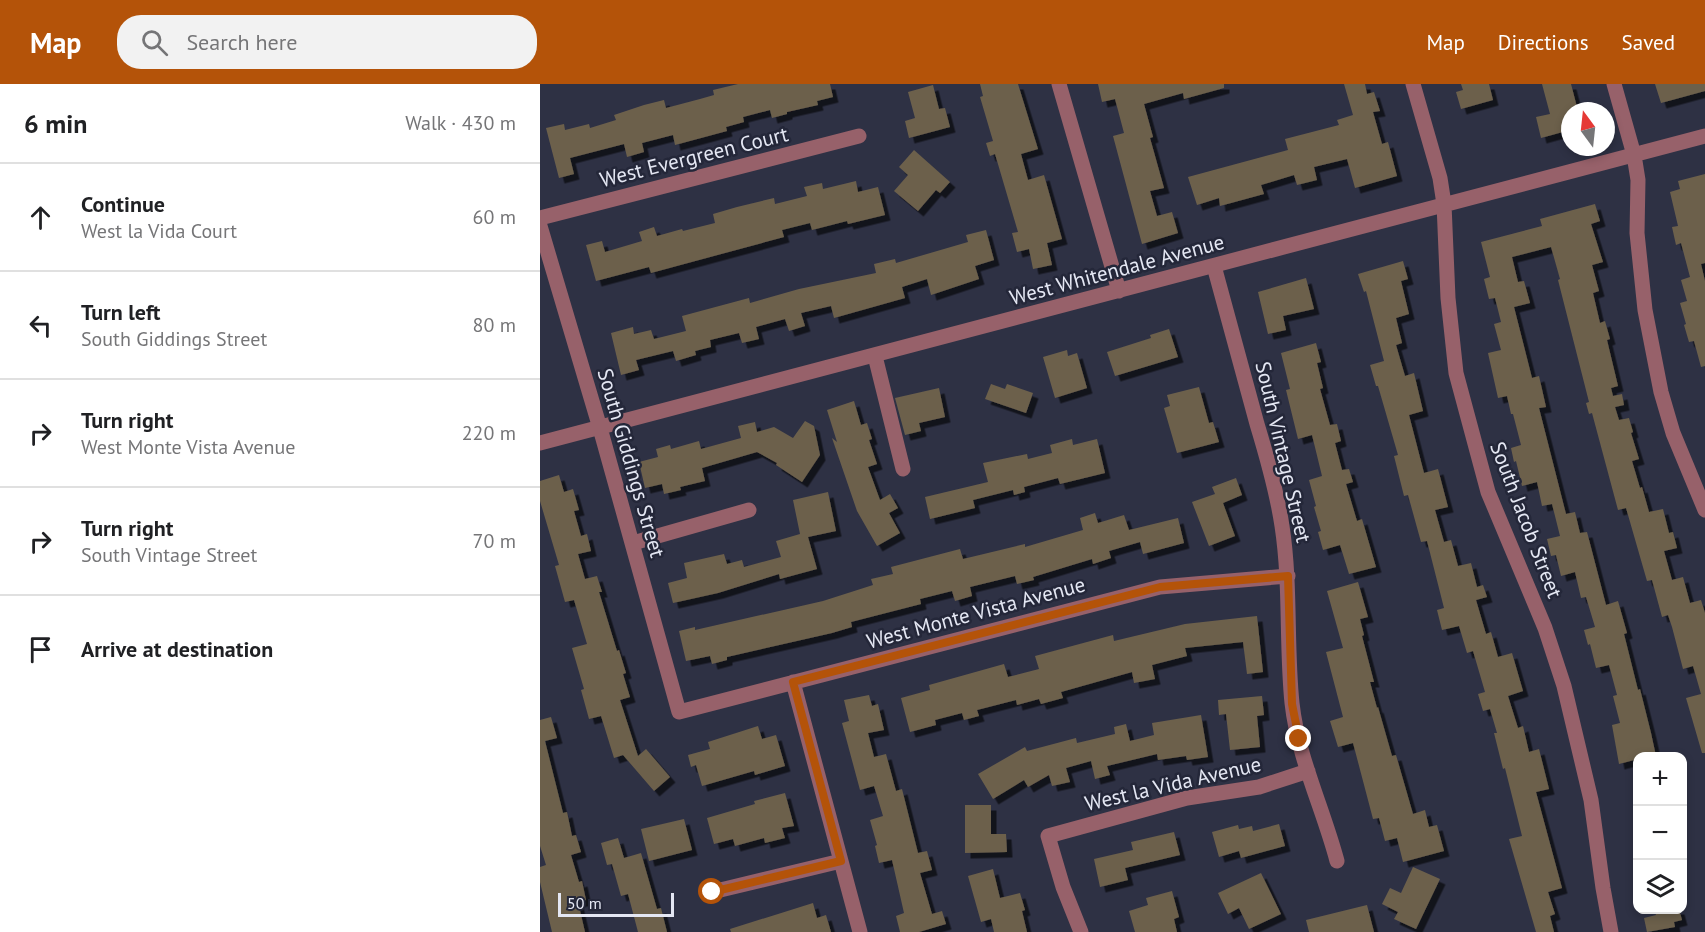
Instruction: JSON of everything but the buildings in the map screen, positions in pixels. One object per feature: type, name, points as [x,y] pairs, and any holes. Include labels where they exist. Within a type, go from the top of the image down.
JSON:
[{"type":"street","points":[[1059,84],[1119,291]]},
{"type":"street","name":"South Jacob Street","points":[[1413,84],[1440,178],[1444,204],[1448,298],[1456,373],[1488,492],[1545,628],[1564,686],[1591,800],[1611,932]]},
{"type":"street","points":[[1614,84],[1634,155],[1639,189],[1637,233],[1647,322],[1661,392],[1673,434],[1705,510]]},
{"type":"street","name":"West Evergreen Court","points":[[540,218],[859,136]]},
{"type":"street","name":"West Whitendale Avenue","points":[[540,443],[1705,136]]},
{"type":"street","name":"South Giddings Street","points":[[540,226],[633,543],[679,712]]},
{"type":"street","name":"South Vintage Street","points":[[1214,266],[1270,470],[1282,525],[1288,576],[1292,704],[1308,771],[1330,831],[1338,861]]},
{"type":"street","points":[[875,356],[903,469]]},
{"type":"street","points":[[633,543],[749,510]]},
{"type":"street","name":"West Monte Vista Avenue","points":[[679,712],[1160,587],[1288,576]]},
{"type":"street","points":[[793,682],[860,932]]},
{"type":"street","name":"West la Vida Avenue","points":[[1081,932],[1063,887],[1048,836],[1188,798],[1259,787],[1308,771]]},
{"type":"street","points":[[712,892],[841,861]]},
{"type":"route","points":[[712,892],[841,861],[793,682],[1160,587],[1288,576],[1292,704],[1299,739]]}]
